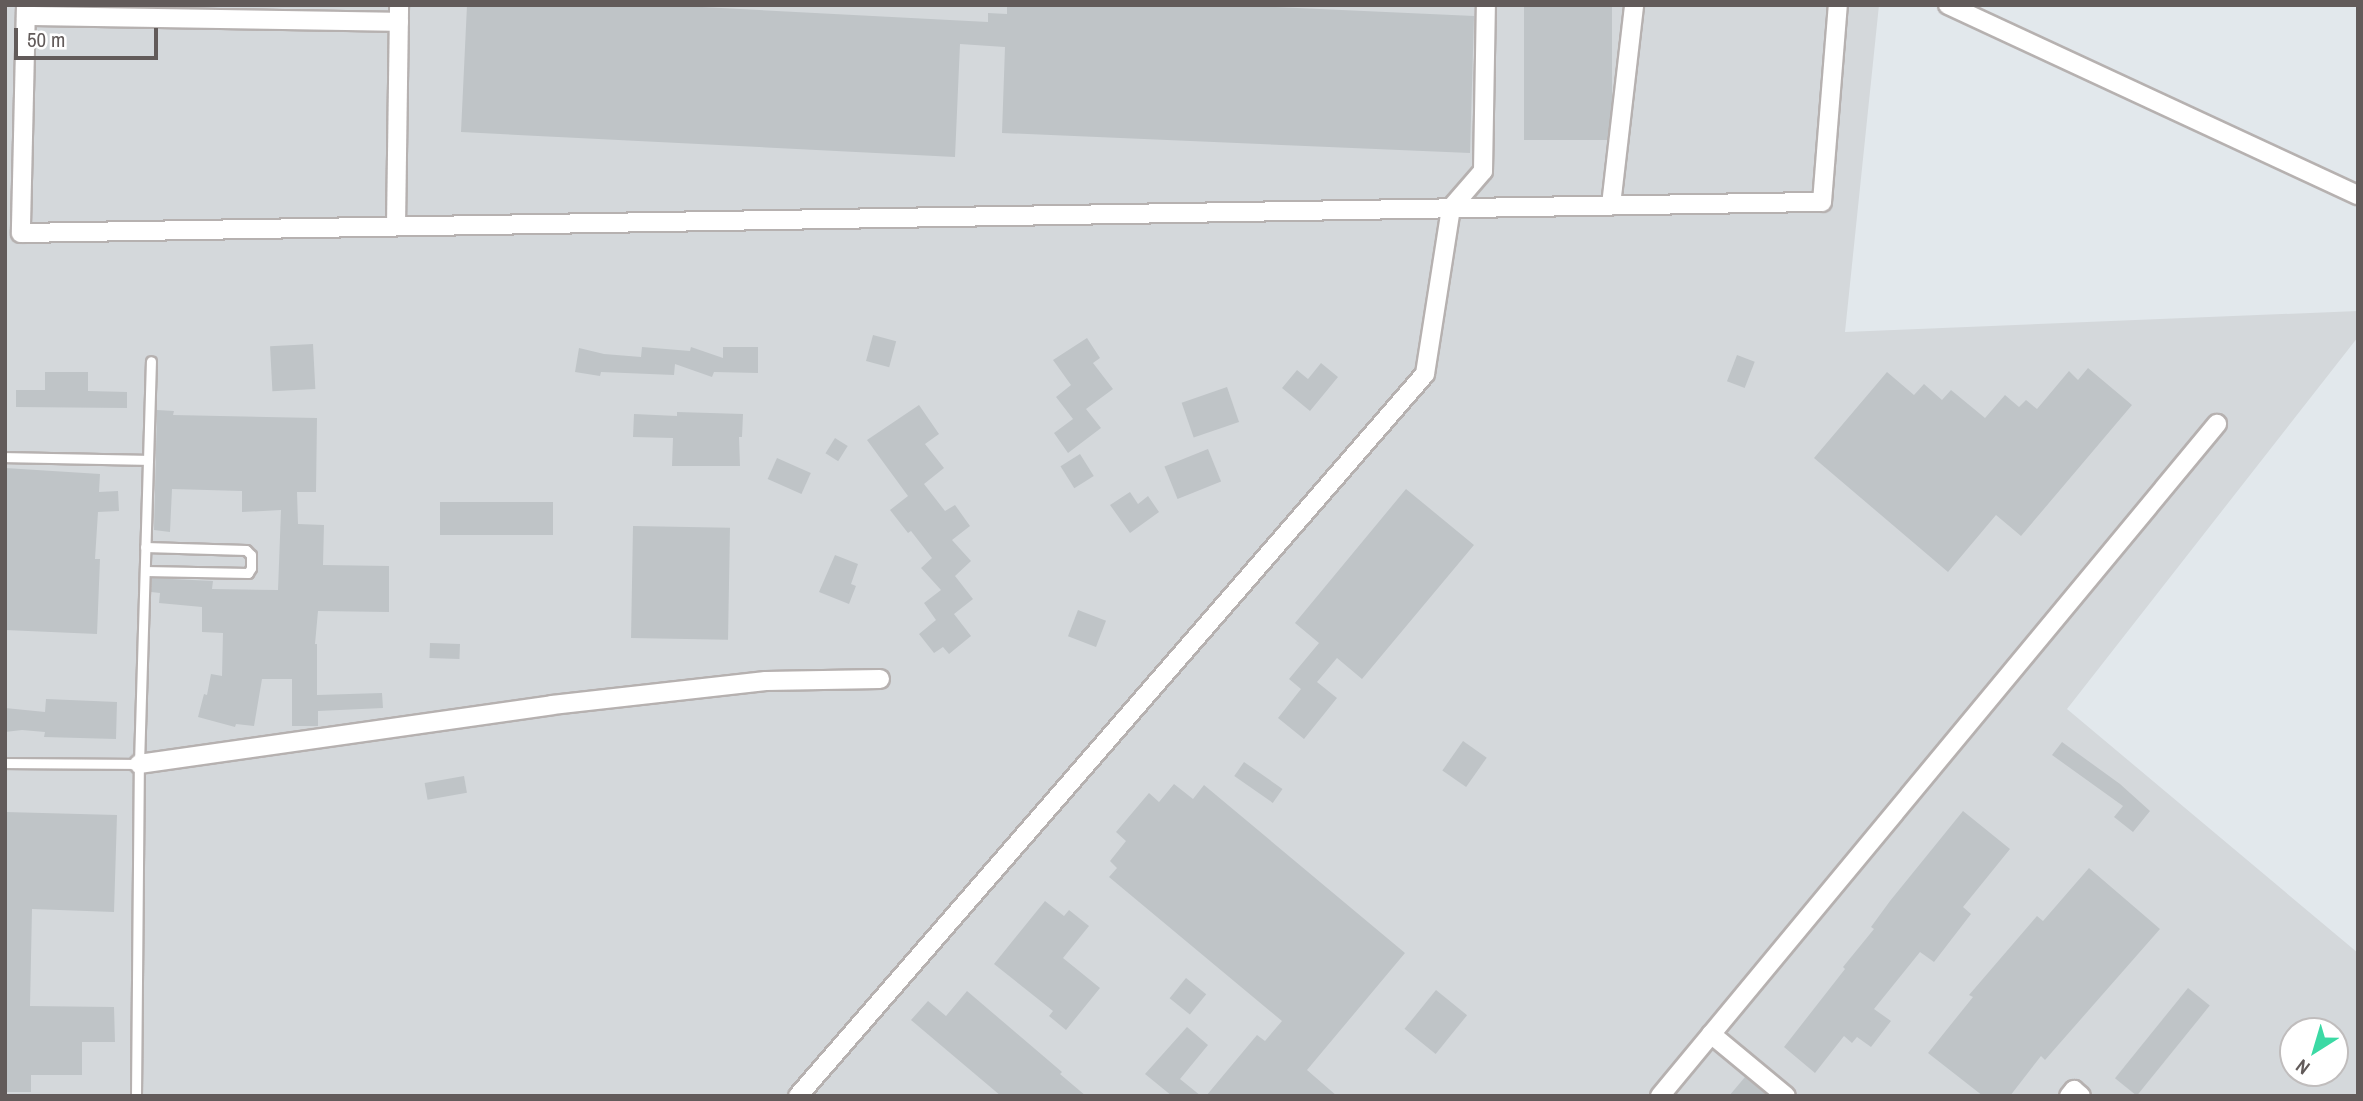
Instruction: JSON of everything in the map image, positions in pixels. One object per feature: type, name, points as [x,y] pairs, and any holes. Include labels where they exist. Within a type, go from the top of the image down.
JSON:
[{"type":"street","points":[[798,1096],[1425,374],[1451,208],[1483,170],[1486,5]]},
{"type":"street","points":[[1611,205],[1634,5]]},
{"type":"street","points":[[396,226],[399,14],[26,11],[21,233],[1822,202],[1838,5]]},
{"type":"street","points":[[1948,5],[2358,195]]},
{"type":"street","points":[[1660,1096],[2217,424]]},
{"type":"street","points":[[139,764],[565,703],[765,681],[880,679]]},
{"type":"street","points":[[1711,1034],[1786,1096]]},
{"type":"street","points":[[2069,1096],[2074,1090],[2081,1096]]},
{"type":"lane","points":[[136,1096],[139,764],[151,361]]},
{"type":"lane","points":[[5,457],[148,460]]},
{"type":"lane","points":[[145,547],[246,550],[251,555],[251,568],[248,573],[145,571]]},
{"type":"lane","points":[[5,763],[139,764]]},
{"type":"shaded area","points":[[5,5],[1879,5],[1845,332],[2358,311],[2358,337],[2067,709],[2358,953],[2358,1096],[5,1096]]},
{"type":"building","points":[[467,5],[664,5],[988,22],[988,13],[1007,14],[1007,5],[1234,5],[1474,16],[1470,153],[1002,133],[1005,47],[960,44],[955,157],[461,132]]},
{"type":"building","points":[[1524,5],[1612,5],[1612,140],[1524,140]]},
{"type":"building","points":[[873,335],[896,341],[889,367],[866,361]]},
{"type":"building","points":[[1087,338],[1100,358],[1093,363],[1113,389],[1086,409],[1101,428],[1068,453],[1054,433],[1073,419],[1056,397],[1071,385],[1053,360]]},
{"type":"building","points":[[313,344],[315,389],[272,391],[270,346]]},
{"type":"building","points":[[642,347],[690,351],[691,347],[723,358],[723,347],[758,347],[758,373],[714,372],[712,377],[675,364],[674,375],[601,372],[600,376],[575,372],[579,348],[604,354],[641,357]]},
{"type":"building","points":[[1737,355],[1755,362],[1745,388],[1727,381]]},
{"type":"building","points":[[1321,363],[1338,377],[1310,411],[1282,388],[1297,370],[1308,379]]},
{"type":"building","points":[[2088,368],[2132,405],[2021,536],[1996,515],[1948,572],[1814,458],[1887,372],[1914,395],[1924,384],[1942,400],[1951,390],[1985,418],[2005,395],[2019,407],[2026,400],[2037,409],[2069,371],[2078,380]]},
{"type":"building","points":[[45,372],[88,372],[88,391],[127,392],[127,408],[16,407],[16,390],[45,390]]},
{"type":"building","points":[[1227,387],[1239,422],[1194,438],[1182,403]]},
{"type":"building","points":[[919,405],[939,434],[925,444],[944,468],[924,484],[945,511],[955,505],[970,526],[952,540],[971,561],[955,576],[973,599],[954,614],[971,636],[949,654],[943,647],[934,653],[919,634],[936,620],[924,603],[941,590],[921,568],[932,558],[890,510],[908,496],[867,440]]},
{"type":"building","points":[[157,410],[174,411],[173,415],[317,418],[316,492],[297,492],[298,524],[324,525],[323,565],[389,566],[389,612],[318,611],[315,644],[317,695],[382,693],[383,708],[318,711],[318,726],[292,726],[292,679],[262,679],[254,726],[236,724],[235,727],[198,717],[204,694],[207,695],[211,674],[222,676],[223,633],[202,632],[202,607],[159,603],[160,593],[151,592],[152,578],[213,581],[212,589],[278,590],[281,510],[242,512],[242,491],[172,489],[170,532],[154,530]]},
{"type":"building","points":[[677,412],[743,414],[742,437],[739,437],[740,466],[672,466],[673,438],[633,437],[634,414],[677,416]]},
{"type":"building","points":[[835,438],[848,446],[838,461],[825,453]]},
{"type":"building","points":[[1208,449],[1221,481],[1178,499],[1164,467]]},
{"type":"building","points":[[1080,454],[1094,476],[1074,488],[1060,466]]},
{"type":"building","points":[[777,458],[811,473],[801,494],[768,479]]},
{"type":"building","points":[[5,468],[100,474],[99,492],[118,491],[119,511],[98,512],[95,559],[100,559],[97,634],[5,630]]},
{"type":"building","points":[[1406,489],[1474,545],[1362,679],[1337,658],[1317,682],[1337,698],[1304,739],[1278,718],[1301,689],[1289,679],[1319,643],[1295,623]]},
{"type":"building","points":[[1130,492],[1138,504],[1148,496],[1159,512],[1130,533],[1110,505]]},
{"type":"building","points":[[440,502],[553,502],[553,535],[440,535]]},
{"type":"building","points":[[633,526],[730,528],[728,640],[631,638]]},
{"type":"building","points":[[835,555],[858,564],[851,584],[856,586],[849,604],[819,592]]},
{"type":"building","points":[[1078,610],[1106,621],[1096,647],[1068,636]]},
{"type":"building","points":[[430,643],[460,644],[459,659],[429,658]]},
{"type":"building","points":[[46,699],[117,702],[116,739],[44,737],[45,732],[22,730],[5,732],[5,708],[45,712]]},
{"type":"building","points":[[1463,741],[1487,758],[1466,787],[1442,770]]},
{"type":"building","points":[[2062,742],[2120,784],[2150,811],[2133,832],[2114,817],[2123,806],[2052,755]]},
{"type":"building","points":[[1244,762],[1283,789],[1273,803],[1234,776]]},
{"type":"building","points":[[464,776],[467,793],[428,800],[425,783]]},
{"type":"building","points":[[1174,784],[1193,799],[1204,785],[1405,953],[1307,1070],[1337,1096],[1206,1096],[1257,1035],[1265,1041],[1282,1021],[1109,877],[1117,868],[1110,861],[1126,841],[1116,832],[1149,793],[1159,802]]},
{"type":"building","points":[[1963,811],[2010,849],[1963,907],[1971,914],[1934,962],[1920,952],[1874,1009],[1891,1021],[1871,1047],[1857,1037],[1852,1043],[1844,1036],[1815,1073],[1784,1047],[1845,969],[1843,967],[1874,929],[1871,927],[1890,901]]},
{"type":"building","points":[[5,812],[117,815],[114,912],[32,909],[30,1006],[114,1007],[115,1042],[82,1042],[82,1075],[31,1075],[31,1092],[5,1092]]},
{"type":"building","points":[[2089,868],[2160,929],[2045,1060],[2041,1056],[2010,1096],[1983,1096],[1928,1053],[1973,997],[1969,995],[2037,916],[2043,921]]},
{"type":"building","points":[[1045,901],[1064,916],[1069,910],[1089,926],[1063,958],[1100,988],[1066,1030],[1049,1016],[1053,1011],[994,964]]},
{"type":"building","points":[[1186,978],[1206,994],[1190,1015],[1170,998]]},
{"type":"building","points":[[2188,988],[2210,1006],[2137,1096],[2115,1078]]},
{"type":"building","points":[[1436,990],[1467,1015],[1436,1054],[1405,1029]]},
{"type":"building","points":[[967,991],[1062,1072],[1060,1074],[1086,1096],[1001,1096],[911,1020],[928,1001],[946,1016]]},
{"type":"building","points":[[1187,1027],[1208,1045],[1180,1079],[1201,1096],[1172,1096],[1145,1074]]},
{"type":"building","points":[[1745,1077],[1768,1096],[1729,1096]]}]
